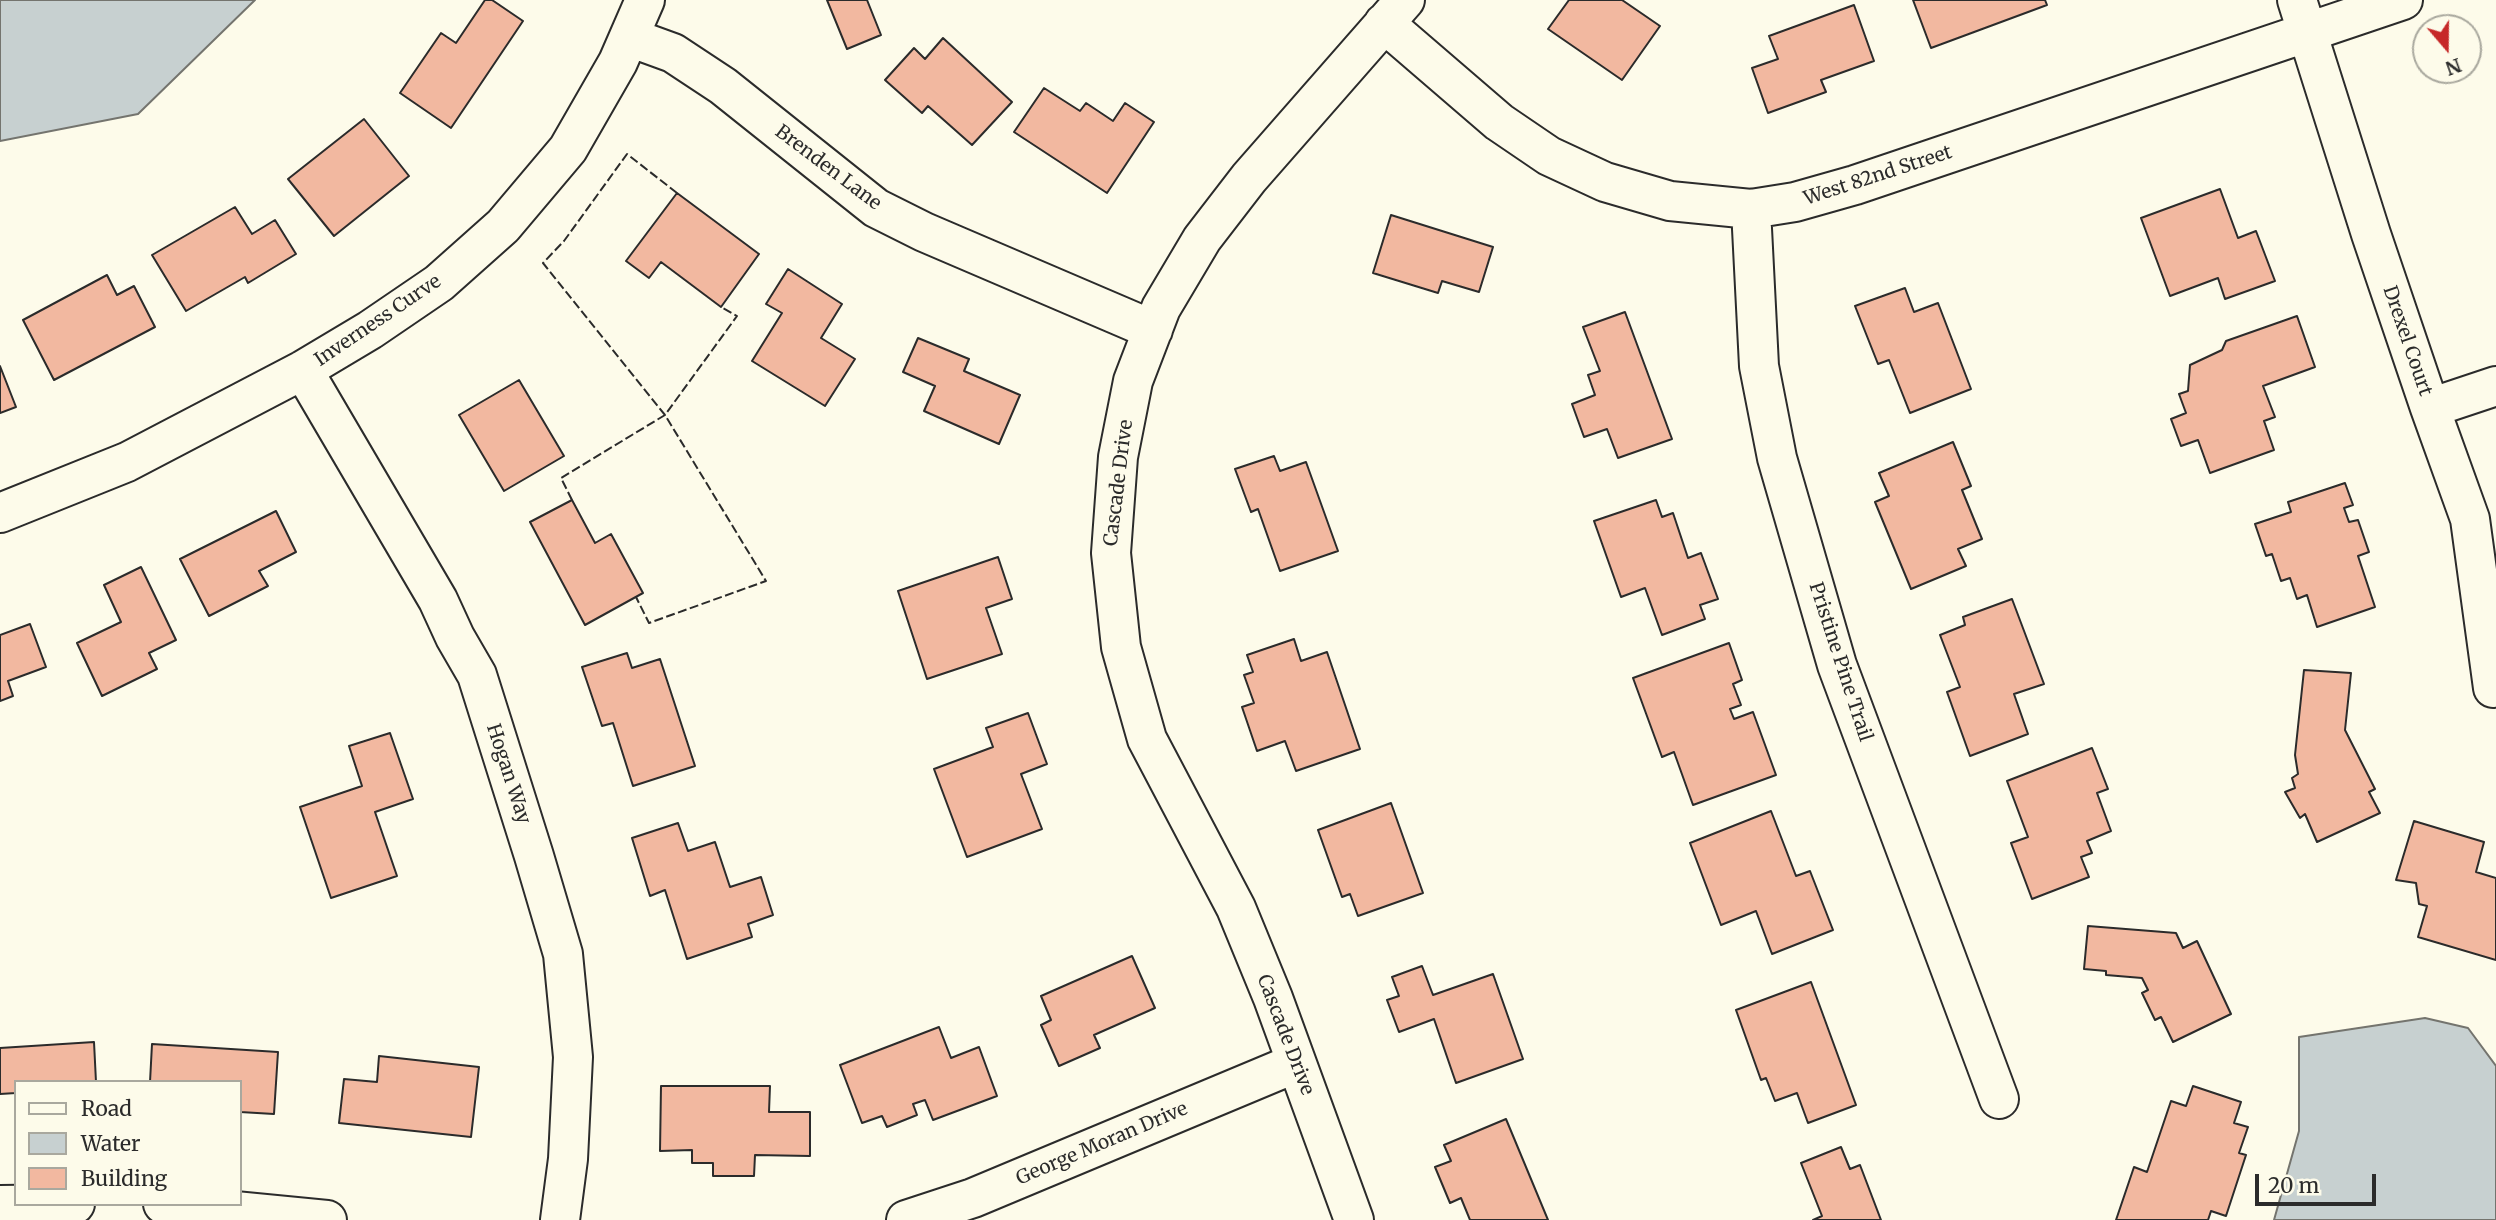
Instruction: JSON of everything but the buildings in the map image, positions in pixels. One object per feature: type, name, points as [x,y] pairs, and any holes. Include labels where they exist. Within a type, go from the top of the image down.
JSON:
[{"type":"street","name":"Inverness Curve","points":[[0,513],[127,462],[303,370],[370,330],[439,283],[503,226],[568,149],[618,62],[645,0]]},
{"type":"street","name":"West 82nd Street","points":[[1394,11],[1499,122],[1549,156],[1605,182],[1670,201],[1751,209],[1795,202],[1855,185],[2302,16],[2403,0]]},
{"type":"street","name":"Cascade Drive","points":[[1354,1220],[1236,908],[1147,739],[1121,647],[1111,553],[1118,457],[1133,381],[1161,309],[1202,239],[1249,178],[1394,11]]},
{"type":"street","name":"Drexel Court","points":[[2302,16],[2430,408],[2470,519],[2493,688]]},
{"type":"street","name":"Brenden Lane","points":[[629,37],[673,53],[723,86],[876,208],[924,232],[1153,330]]},
{"type":"street","name":"Pristine Pine Trail","points":[[1751,209],[1759,366],[1777,458],[1837,665],[1999,1099]]},
{"type":"street","name":"Hogan Way","points":[[303,370],[438,600],[477,675],[534,856],[562,954],[573,1057],[568,1159],[560,1220]]},
{"type":"street","points":[[2430,408],[2496,386]]},
{"type":"street","name":"George Moran Drive","points":[[906,1220],[973,1198],[1296,1063]]},
{"type":"street","points":[[184,1206],[327,1220]]},
{"type":"water","points":[[0,0],[255,0],[138,114],[0,141]]},
{"type":"water","points":[[2425,1018],[2468,1028],[2496,1066],[2496,1220],[2274,1220],[2299,1131],[2299,1037]]},
{"type":"fence","points":[[677,193],[627,154],[564,241],[543,263],[665,415],[737,316],[721,307]]},
{"type":"fence","points":[[572,500],[561,478],[665,415],[766,581],[649,623],[636,597]]}]
